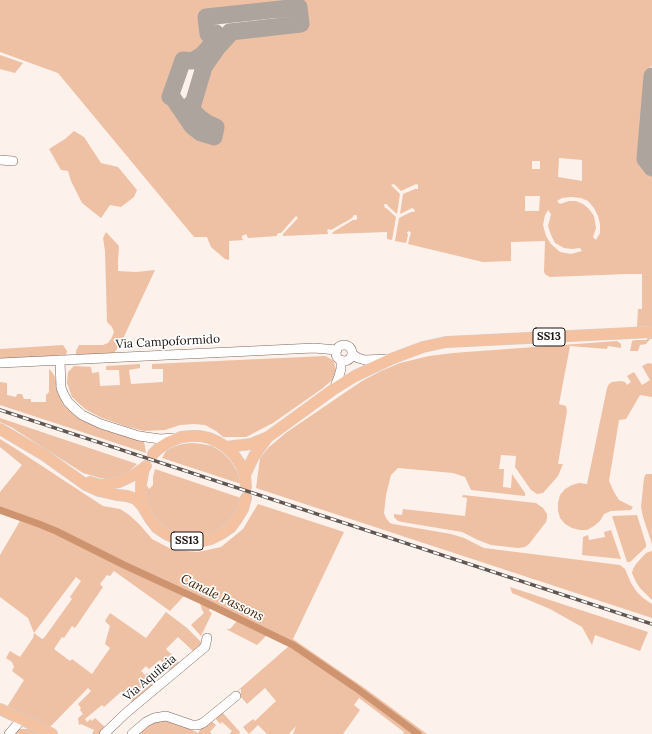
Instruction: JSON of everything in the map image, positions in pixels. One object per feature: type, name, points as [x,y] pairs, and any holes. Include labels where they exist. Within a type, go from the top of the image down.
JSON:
[{"type":"main road","name":"SS13","points":[[226,447],[251,444],[268,437],[334,389],[362,372],[423,347],[446,342],[652,332]]},
{"type":"main road","name":"SS13","points":[[0,429],[44,455],[86,485],[99,491],[136,499],[157,528],[177,539],[188,542],[199,542],[216,537],[230,528],[243,509],[246,492],[245,475],[241,464],[226,447],[209,438],[191,436],[181,437],[169,442],[153,454]]},
{"type":"main road","name":"SS13","points":[[245,475],[254,456],[268,437]]},
{"type":"main road","name":"SS13","points":[[78,479],[100,485],[108,484],[119,482],[145,467],[141,484],[141,497],[144,509]]},
{"type":"main road","points":[[0,709],[52,734]]},
{"type":"street","points":[[0,160],[13,161]]},
{"type":"street","name":"Via Campoformido","points":[[0,363],[314,348],[337,350],[341,346],[346,345],[351,349],[352,354]]},
{"type":"street","points":[[334,389],[341,369],[341,360],[338,357],[337,350]]},
{"type":"street","points":[[341,360],[349,359],[352,354],[365,360],[391,359]]},
{"type":"street","points":[[60,360],[61,388],[68,402],[82,415],[101,424],[139,436],[160,439],[181,437]]},
{"type":"street","name":"Via Aquileia","points":[[104,734],[126,713],[205,647],[207,638]]},
{"type":"street","points":[[132,734],[146,722],[154,718],[166,716],[192,726],[198,725],[203,723],[236,696]]},
{"type":"street","points":[[9,734],[22,719]]},
{"type":"shaded area","points":[[0,0],[652,0],[652,67],[650,66],[640,160],[650,174],[652,174],[652,326],[637,327],[638,309],[642,309],[642,274],[550,277],[544,272],[545,241],[511,242],[511,261],[483,262],[408,244],[411,233],[409,231],[407,232],[408,235],[406,243],[395,241],[399,218],[415,211],[412,208],[400,214],[403,194],[418,189],[418,185],[416,184],[401,191],[394,184],[391,185],[400,194],[397,214],[387,204],[384,205],[385,208],[396,217],[392,240],[387,239],[387,232],[332,234],[353,220],[356,220],[356,215],[331,230],[327,230],[328,234],[283,236],[283,234],[298,218],[296,216],[281,233],[277,234],[277,236],[248,238],[246,234],[242,236],[242,239],[244,240],[229,241],[229,260],[225,259],[211,247],[207,237],[194,237],[58,73],[0,52]],"holes":[[[299,7],[301,24],[230,32],[218,47],[204,67],[193,104],[191,104],[194,112],[200,118],[216,127],[214,137],[201,133],[192,126],[173,98],[170,97],[182,60],[192,61],[202,55],[216,39],[216,33],[208,34],[206,17]],[[559,158],[582,160],[582,181],[558,177]],[[532,161],[540,161],[540,169],[532,169]],[[525,196],[540,196],[539,211],[525,211]],[[571,197],[581,198],[588,201],[594,208],[600,224],[600,233],[596,240],[593,237],[596,228],[594,216],[589,209],[576,201],[569,201],[560,204],[557,201],[562,198]],[[548,210],[551,214],[548,226],[555,243],[564,248],[580,248],[582,251],[571,254],[560,252],[551,244],[546,236],[543,225],[545,215]]]},
{"type":"shaded area","points":[[0,55],[23,63],[15,73],[0,69]]},
{"type":"shaded area","points":[[74,131],[84,137],[101,163],[118,167],[137,190],[134,197],[121,207],[110,205],[101,218],[82,203],[71,181],[68,171],[61,170],[49,149],[65,139]]},
{"type":"shaded area","points":[[106,232],[119,246],[118,271],[136,272],[155,270],[121,343],[114,353],[80,355],[76,354],[79,345],[103,345],[108,343],[114,332],[112,327],[107,322],[105,251],[103,238]]},
{"type":"shaded area","points":[[648,338],[652,339],[650,339],[646,344],[640,345],[638,351],[630,351],[632,341],[646,340]]},
{"type":"shaded area","points":[[617,341],[621,344],[621,348],[608,346],[607,349],[570,346],[559,404],[566,406],[567,411],[558,464],[563,464],[558,476],[543,493],[537,494],[531,490],[515,467],[516,456],[501,455],[499,469],[504,469],[503,487],[511,488],[512,474],[525,493],[525,496],[471,490],[465,477],[453,473],[398,468],[391,475],[386,495],[384,513],[390,523],[451,534],[464,538],[484,548],[620,565],[625,569],[637,592],[652,604],[652,618],[256,488],[260,458],[269,447],[287,432],[362,381],[400,363],[429,356],[453,353]]},
{"type":"shaded area","points":[[63,345],[67,351],[66,355],[0,359],[0,349]]},
{"type":"shaded area","points":[[325,356],[333,360],[336,369],[332,380],[273,423],[246,437],[223,437],[205,425],[194,424],[180,425],[165,430],[144,431],[125,426],[102,418],[85,409],[72,397],[67,383],[68,372],[74,366],[91,367],[92,373],[99,372],[100,386],[120,385],[119,370],[106,370],[106,366],[140,364],[140,368],[129,370],[131,384],[163,382],[163,369],[152,369],[152,364]]},
{"type":"shaded area","points":[[648,363],[652,364],[652,397],[640,395],[626,419],[619,420],[609,481],[619,500],[633,507],[631,510],[611,511],[604,514],[600,521],[587,530],[572,528],[565,524],[560,518],[558,503],[560,495],[565,489],[572,485],[579,483],[587,484],[607,388],[612,382],[621,381],[625,382],[627,385],[631,382],[627,376],[634,372],[642,385],[650,380],[642,366]]},
{"type":"shaded area","points":[[49,369],[55,377],[58,392],[63,404],[76,416],[98,427],[142,440],[144,442],[146,453],[0,405],[0,382],[7,383],[7,395],[16,397],[17,394],[22,394],[24,399],[31,399],[31,402],[46,402],[46,395],[49,392]]},
{"type":"shaded area","points":[[0,418],[137,464],[127,473],[114,478],[100,478],[83,473],[11,427],[0,422]]},
{"type":"shaded area","points":[[0,439],[103,506],[120,509],[140,525],[152,539],[173,550],[198,552],[221,547],[243,529],[258,504],[344,532],[293,639],[366,689],[427,734],[403,734],[404,732],[359,698],[354,705],[360,710],[343,734],[293,734],[296,726],[289,734],[267,734],[258,725],[249,734],[243,727],[253,719],[255,721],[276,701],[265,688],[247,704],[241,697],[241,689],[235,693],[289,646],[267,635],[257,645],[226,629],[230,629],[237,621],[210,608],[209,611],[212,613],[201,636],[191,625],[204,613],[200,603],[185,596],[170,611],[114,571],[110,576],[107,575],[100,584],[103,587],[75,628],[72,626],[54,649],[70,661],[72,659],[92,674],[110,648],[105,644],[110,626],[105,621],[110,613],[146,638],[166,612],[187,628],[202,643],[193,651],[178,637],[166,649],[180,663],[170,671],[160,660],[149,669],[146,666],[141,671],[145,675],[147,673],[156,684],[133,704],[122,691],[104,707],[102,705],[85,719],[87,722],[91,719],[92,721],[95,718],[106,728],[100,734],[92,734],[94,730],[81,724],[79,725],[78,718],[83,714],[78,704],[91,691],[88,688],[50,727],[7,707],[24,680],[12,671],[14,667],[12,662],[6,658],[10,651],[20,657],[33,638],[34,633],[28,618],[0,597],[0,555],[20,521],[0,514],[0,492],[22,465],[0,447]],"holes":[[[76,577],[81,581],[70,597],[72,599],[42,639],[34,633]]]},
{"type":"shaded area","points":[[192,443],[212,446],[222,452],[234,466],[241,484],[162,458],[166,451],[173,447]]},
{"type":"shaded area","points":[[155,469],[241,498],[237,511],[228,524],[207,536],[184,537],[163,526],[152,513],[148,505],[146,484],[149,489],[153,485]]},
{"type":"shaded area","points":[[646,474],[652,474],[652,544],[641,507],[644,478]]},
{"type":"shaded area","points":[[463,495],[536,503],[543,508],[547,514],[546,522],[529,544],[525,547],[518,548],[491,545],[462,532],[402,522],[398,521],[394,517],[394,514],[402,515],[403,509],[465,516],[467,498],[462,497]]},
{"type":"shaded area","points":[[637,515],[646,547],[630,562],[627,562],[612,516]]},
{"type":"shaded area","points":[[611,530],[621,559],[582,555],[583,537],[588,535],[589,540],[605,537],[604,532]]},
{"type":"shaded area","points":[[651,551],[652,600],[640,588],[632,573],[636,564],[646,553]]},
{"type":"shaded area","points":[[510,587],[648,632],[640,651],[595,635],[592,645],[582,627],[550,609],[512,593]]},
{"type":"shaded area","points":[[222,712],[240,732],[239,734],[229,734],[232,731],[222,722],[220,724],[215,718]]},
{"type":"shaded area","points":[[166,720],[179,723],[198,733],[211,721],[216,725],[210,732],[212,734],[135,734],[147,724]]},
{"type":"shaded area","points":[[20,729],[29,729],[39,734],[14,734]]},
{"type":"waterway","name":"Canale Passons","points":[[0,510],[56,531],[293,645],[356,688],[418,734]]},
{"type":"taxiway","points":[[299,7],[301,24],[230,32],[204,67],[193,104],[191,104],[194,112],[200,118],[216,127],[214,137],[201,133],[192,126],[173,98],[170,97],[183,60],[192,61],[202,55],[216,39],[216,33],[208,34],[206,17],[299,7]]},
{"type":"taxiway","points":[[652,76],[645,159],[652,168]]},
{"type":"railway","points":[[0,410],[652,624]]}]
